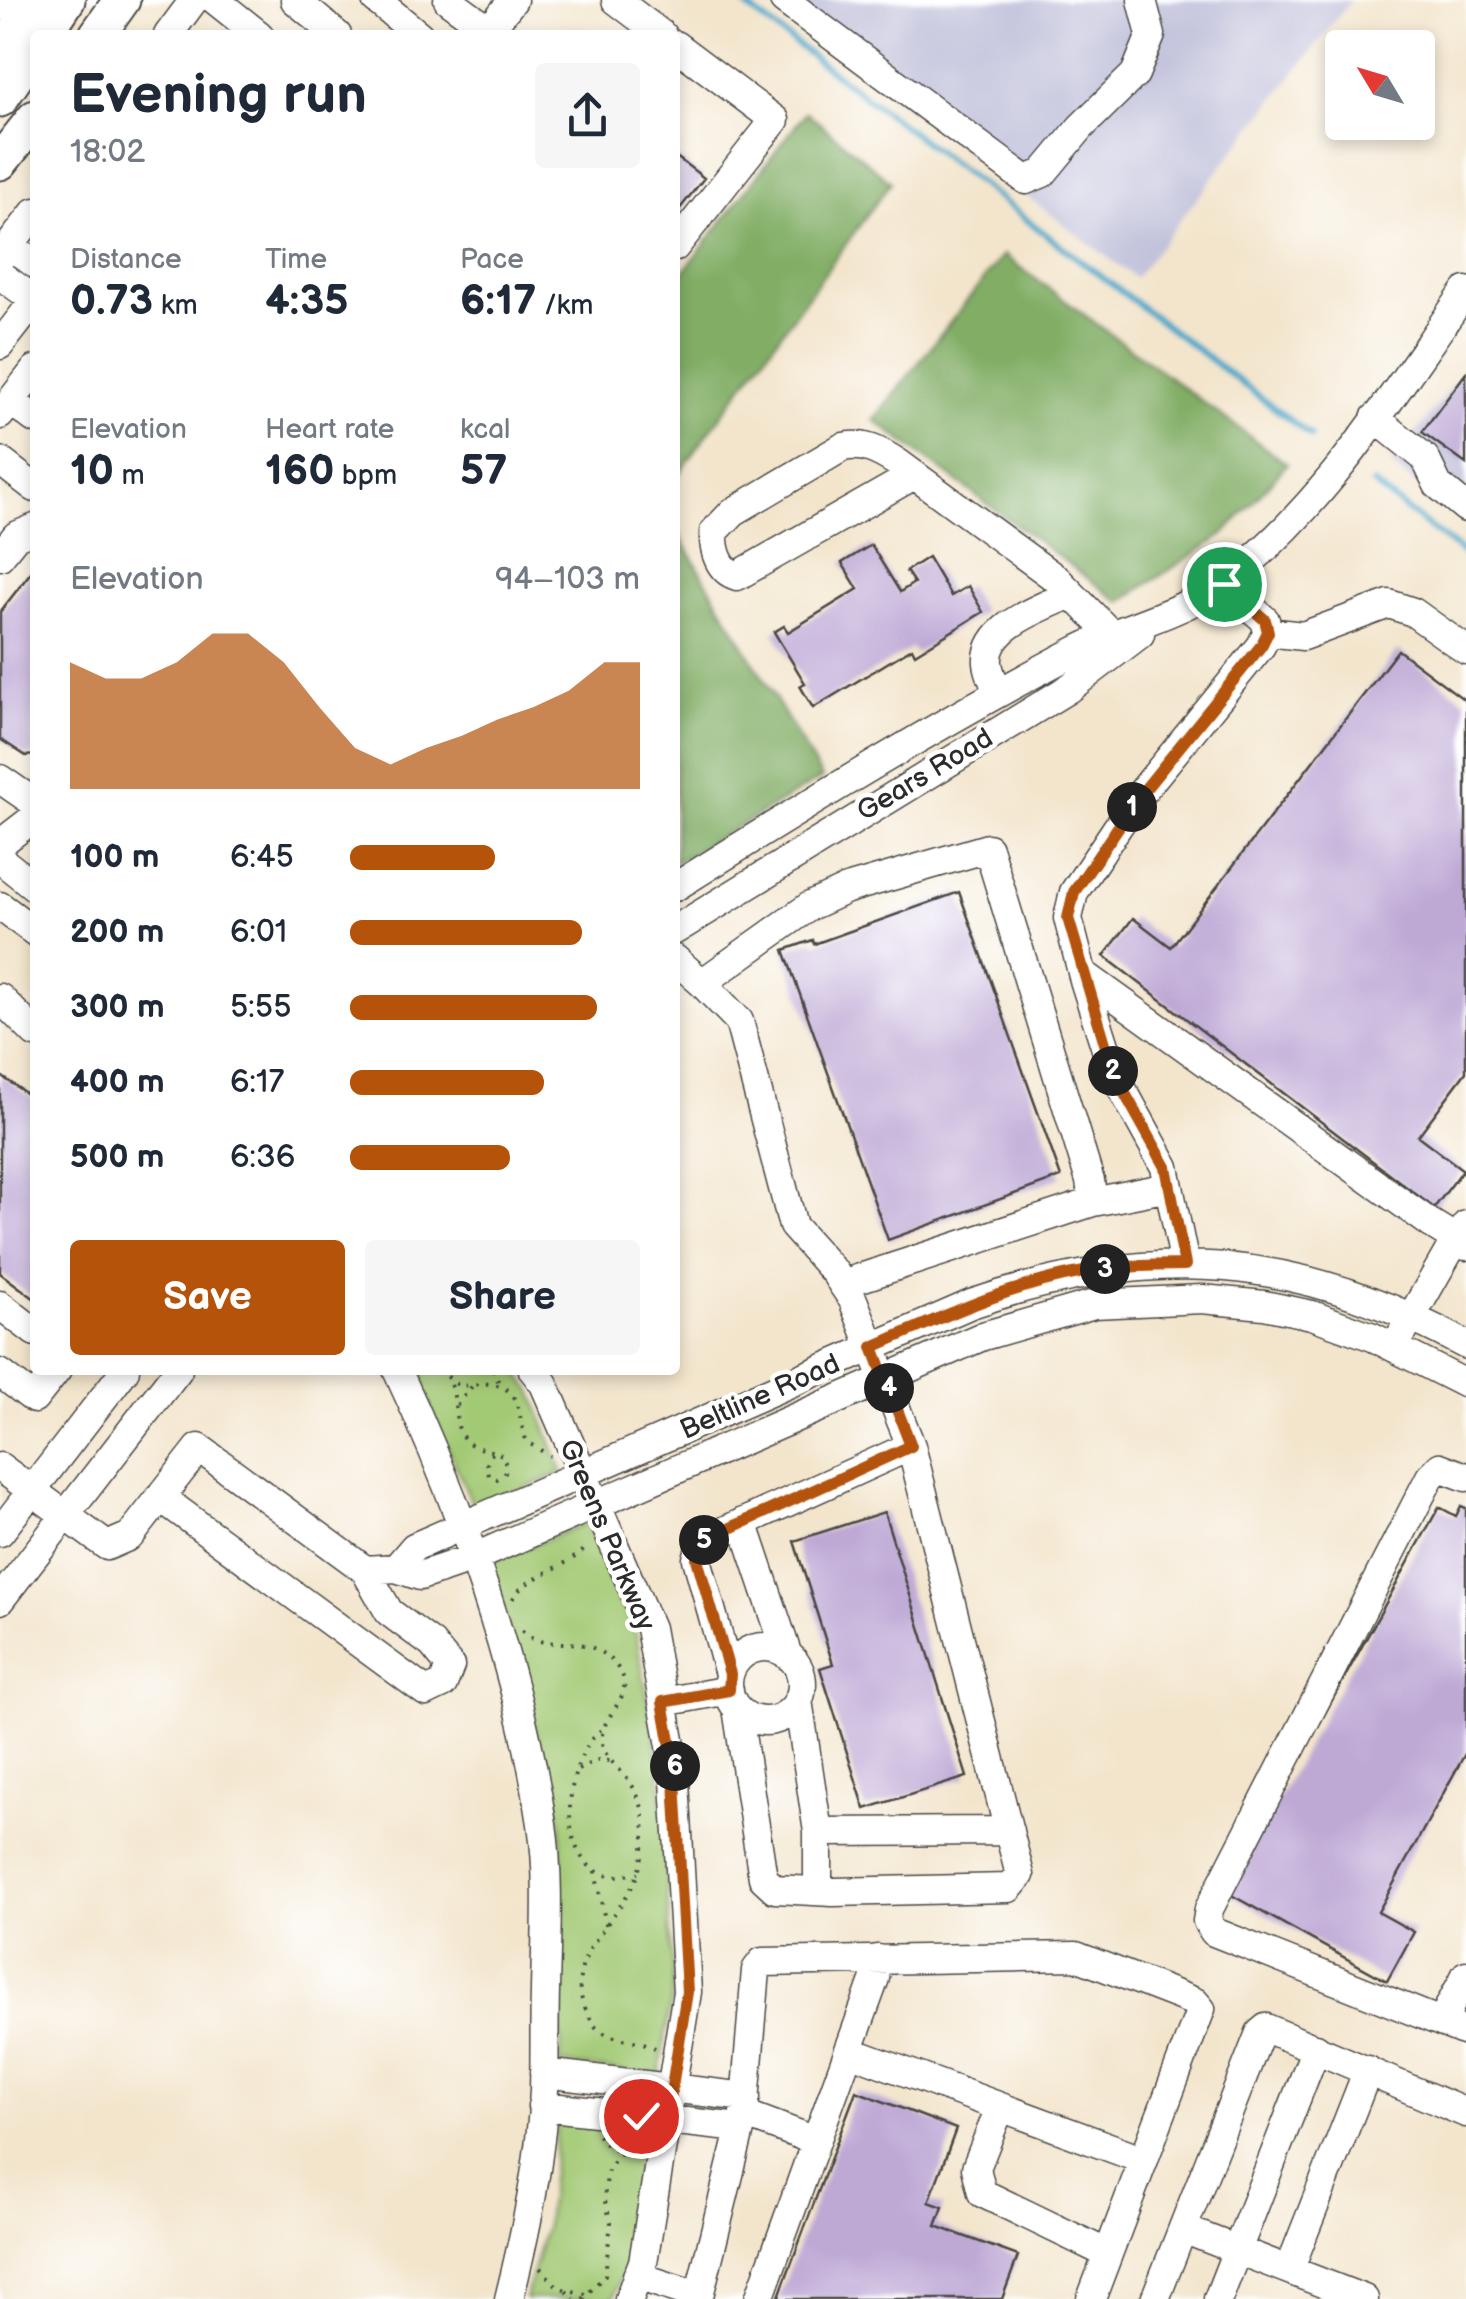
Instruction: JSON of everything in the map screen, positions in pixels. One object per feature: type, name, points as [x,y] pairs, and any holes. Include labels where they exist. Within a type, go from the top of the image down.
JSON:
[{"type":"main road","points":[[0,56],[37,0]]},
{"type":"main road","points":[[47,30],[67,0]]},
{"type":"main road","points":[[101,30],[122,0]]},
{"type":"main road","points":[[0,100],[30,55]]},
{"type":"main road","points":[[0,162],[30,124]]},
{"type":"street","points":[[175,30],[194,0]]},
{"type":"street","points":[[214,0],[253,30]]},
{"type":"street","points":[[294,0],[332,30]]},
{"type":"street","points":[[376,0],[413,30]]},
{"type":"street","points":[[448,0],[486,30]]},
{"type":"street","points":[[490,30],[513,0]]},
{"type":"street","points":[[616,0],[655,30]]},
{"type":"street","points":[[784,0],[1026,180],[1044,173],[1081,127],[1135,74],[1151,34],[1142,0]]},
{"type":"street","points":[[680,49],[775,120],[680,241]]},
{"type":"street","points":[[30,219],[5,252],[30,262]]},
{"type":"street","points":[[0,275],[30,296]]},
{"type":"street","name":"Gears Road","points":[[680,883],[901,747],[1078,649],[1224,584],[1313,500],[1466,291]]},
{"type":"street","points":[[0,345],[30,306]]},
{"type":"street","points":[[30,376],[5,408],[30,418]]},
{"type":"street","points":[[1374,418],[1426,458],[1438,485],[1466,508]]},
{"type":"street","points":[[914,475],[737,576],[724,569],[716,551],[714,532],[721,522],[855,444],[879,450],[914,475],[1058,580],[1112,635]]},
{"type":"street","points":[[0,461],[30,484]]},
{"type":"street","points":[[1185,1265],[1166,1167],[1114,1074],[1068,918],[1074,892],[1138,798],[1261,646],[1268,632],[1265,620],[1224,584]]},
{"type":"street","points":[[998,693],[988,664],[989,650],[997,637],[1006,628],[1070,594]]},
{"type":"street","points":[[1268,632],[1303,636],[1389,604],[1413,612],[1466,650]]},
{"type":"street","name":"Gears Road","points":[[680,927],[1068,689],[1169,611]]},
{"type":"street","points":[[901,747],[920,778]]},
{"type":"street","points":[[0,779],[30,800]]},
{"type":"street","points":[[0,844],[30,821]]},
{"type":"street","points":[[702,984],[810,906],[847,889],[988,848],[1090,1181],[1093,1202]]},
{"type":"street","points":[[0,859],[30,881]]},
{"type":"street","points":[[0,906],[30,928]]},
{"type":"street","points":[[680,964],[739,1021],[793,1226],[853,1300],[886,1378],[911,1446],[1020,1875],[1009,1888],[776,1889],[763,1878],[732,1691],[697,1559],[702,1541],[911,1446]]},
{"type":"street","points":[[1082,973],[1463,1237],[1395,1347]]},
{"type":"street","points":[[0,998],[30,1027]]},
{"type":"street","points":[[842,1284],[1093,1202],[1169,1187]]},
{"type":"street","name":"Beltline Road","points":[[396,1568],[414,1547],[971,1304],[1028,1284],[1086,1271],[1185,1265],[1270,1271],[1322,1283],[1411,1317],[1466,1345]]},
{"type":"street","name":"Beltline Road","points":[[365,1570],[396,1568],[420,1576],[473,1558],[984,1336],[1094,1304],[1202,1299],[1312,1315],[1395,1347],[1466,1384]]},
{"type":"street","points":[[0,1305],[30,1328]]},
{"type":"street","points":[[0,1373],[34,1399],[54,1375]]},
{"type":"street","points":[[0,1532],[121,1375]]},
{"type":"street","points":[[0,1600],[174,1375]]},
{"type":"street","points":[[399,1375],[427,1433],[473,1558],[511,1682],[542,1828],[547,1919],[542,2106],[528,2227],[509,2299]]},
{"type":"street","name":"Greens Parkway","points":[[537,1375],[650,1628],[674,1763],[687,1992],[642,2262],[633,2287]]},
{"type":"street","points":[[0,1467],[107,1546],[130,1536],[160,1497],[199,1448],[365,1570],[390,1612],[432,1644],[450,1666],[443,1684],[426,1692],[160,1497]]},
{"type":"street","points":[[1466,1477],[1440,1467],[1430,1476],[1209,1910],[1207,1921],[1214,1932],[1454,2026],[1466,1975]]},
{"type":"street","points":[[742,1522],[788,1656],[801,1676],[798,1700],[818,1832],[818,1891]]},
{"type":"street","points":[[788,1656],[766,1648],[744,1654],[732,1691],[746,1716],[769,1721],[781,1718],[798,1700]]},
{"type":"street","points":[[663,1702],[732,1691]]},
{"type":"street","points":[[818,1832],[1009,1831]]},
{"type":"street","points":[[633,2287],[701,2298],[744,2113],[759,1965],[768,1960],[1076,1956],[1195,2002],[1201,2009],[1091,2299]]},
{"type":"street","points":[[760,2299],[875,1978],[877,1959]]},
{"type":"street","points":[[1155,2299],[1260,2033],[1272,2028],[1466,2114]]},
{"type":"street","points":[[1218,2299],[1316,2048]]},
{"type":"street","points":[[849,2052],[1144,2160]]},
{"type":"street","points":[[1288,2270],[1368,2070]]},
{"type":"street","points":[[544,2072],[672,2088],[816,2141]]},
{"type":"street","points":[[542,2106],[667,2118],[744,2113]]},
{"type":"street","points":[[1000,2108],[976,2168],[982,2193],[993,2202],[1108,2254]]},
{"type":"street","points":[[1183,2230],[1364,2299]]},
{"type":"path","points":[[444,1375],[458,1386],[501,1386]]},
{"type":"path","points":[[495,1375],[515,1398],[527,1442],[555,1460]]},
{"type":"path","points":[[449,1380],[462,1435],[475,1446],[493,1451],[503,1455],[508,1467],[497,1480],[489,1476],[487,1469],[493,1451]]},
{"type":"path","points":[[456,1406],[473,1385]]},
{"type":"path","points":[[512,1609],[517,1590],[567,1565],[582,1554],[591,1539]]},
{"type":"path","points":[[520,1630],[536,1642],[588,1644],[618,1667],[625,1683],[621,1701],[593,1738],[578,1770],[569,1816],[574,1839],[596,1871],[606,1926]]},
{"type":"path","points":[[603,1729],[602,1742],[611,1761],[630,1781],[642,1806],[644,1841],[638,1874],[626,1898],[585,1957],[580,1971],[580,1998],[601,2032],[653,2046],[660,2057]]},
{"type":"path","points":[[578,1770],[596,1760],[611,1761]]},
{"type":"path","points":[[596,1871],[608,1876],[638,1874]]},
{"type":"path","points":[[592,2128],[607,2146],[621,2153],[643,2148]]},
{"type":"path","points":[[566,2292],[584,2296],[605,2275],[611,2222],[604,2188],[608,2170],[621,2153]]},
{"type":"path","points":[[537,2257],[546,2278],[574,2299]]},
{"type":"shaded area","points":[[766,0],[1351,0],[1135,278]]},
{"type":"shaded area","points":[[1466,367],[1466,523],[1391,465]]},
{"type":"green space","points":[[806,112],[891,182],[680,472],[680,276]]},
{"type":"green space","points":[[1003,255],[1287,464],[1223,535],[1120,602],[874,420]]},
{"type":"green space","points":[[680,537],[822,778],[680,860]]},
{"type":"green space","points":[[416,1375],[519,1375],[532,1391],[562,1472],[475,1510]]},
{"type":"green space","points":[[586,1523],[636,1634],[660,1768],[673,1988],[659,2076],[561,2064],[561,1824],[490,1562]]},
{"type":"green space","points":[[558,2117],[652,2126],[629,2256],[613,2299],[525,2299],[546,2224]]},
{"type":"building","points":[[680,160],[704,178],[680,209]]},
{"type":"building","points":[[1466,373],[1466,464],[1422,432]]},
{"type":"building","points":[[871,545],[900,592],[914,583],[906,571],[928,557],[951,596],[968,586],[983,612],[915,654],[912,648],[813,708],[800,686],[805,683],[774,632],[784,626],[788,632],[858,589],[842,563]]},
{"type":"building","points":[[30,573],[30,756],[0,739],[0,612]]},
{"type":"building","points":[[1398,650],[1466,701],[1466,1072],[1418,1136],[1463,1170],[1434,1208],[1104,956],[1133,918],[1171,947]]},
{"type":"building","points":[[959,892],[1061,1177],[888,1240],[784,950],[813,940],[814,944]]},
{"type":"building","points":[[0,1075],[30,1096],[30,1295],[0,1273]]},
{"type":"building","points":[[1461,1506],[1466,1508],[1466,1752],[1378,1912],[1414,1932],[1387,1981],[1226,1892],[1439,1507],[1456,1516]]},
{"type":"building","points":[[884,1512],[967,1777],[865,1809],[820,1668],[833,1664],[794,1541]]},
{"type":"building","points":[[856,2091],[956,2129],[929,2202],[943,2207],[936,2226],[1018,2256],[1002,2299],[778,2299]]},
{"type":"waterway","points":[[738,0],[1311,436]]},
{"type":"waterway","points":[[1373,484],[1466,555]]},
{"type":"route","points":[[641,2116],[667,2118],[687,1992],[674,1763],[663,1702],[729,1690],[730,1674],[697,1559],[702,1541],[911,1446],[873,1347],[1028,1284],[1086,1271],[1185,1265],[1166,1167],[1114,1074],[1068,918],[1074,892],[1138,798],[1261,646],[1268,632],[1265,620],[1224,584]]}]
